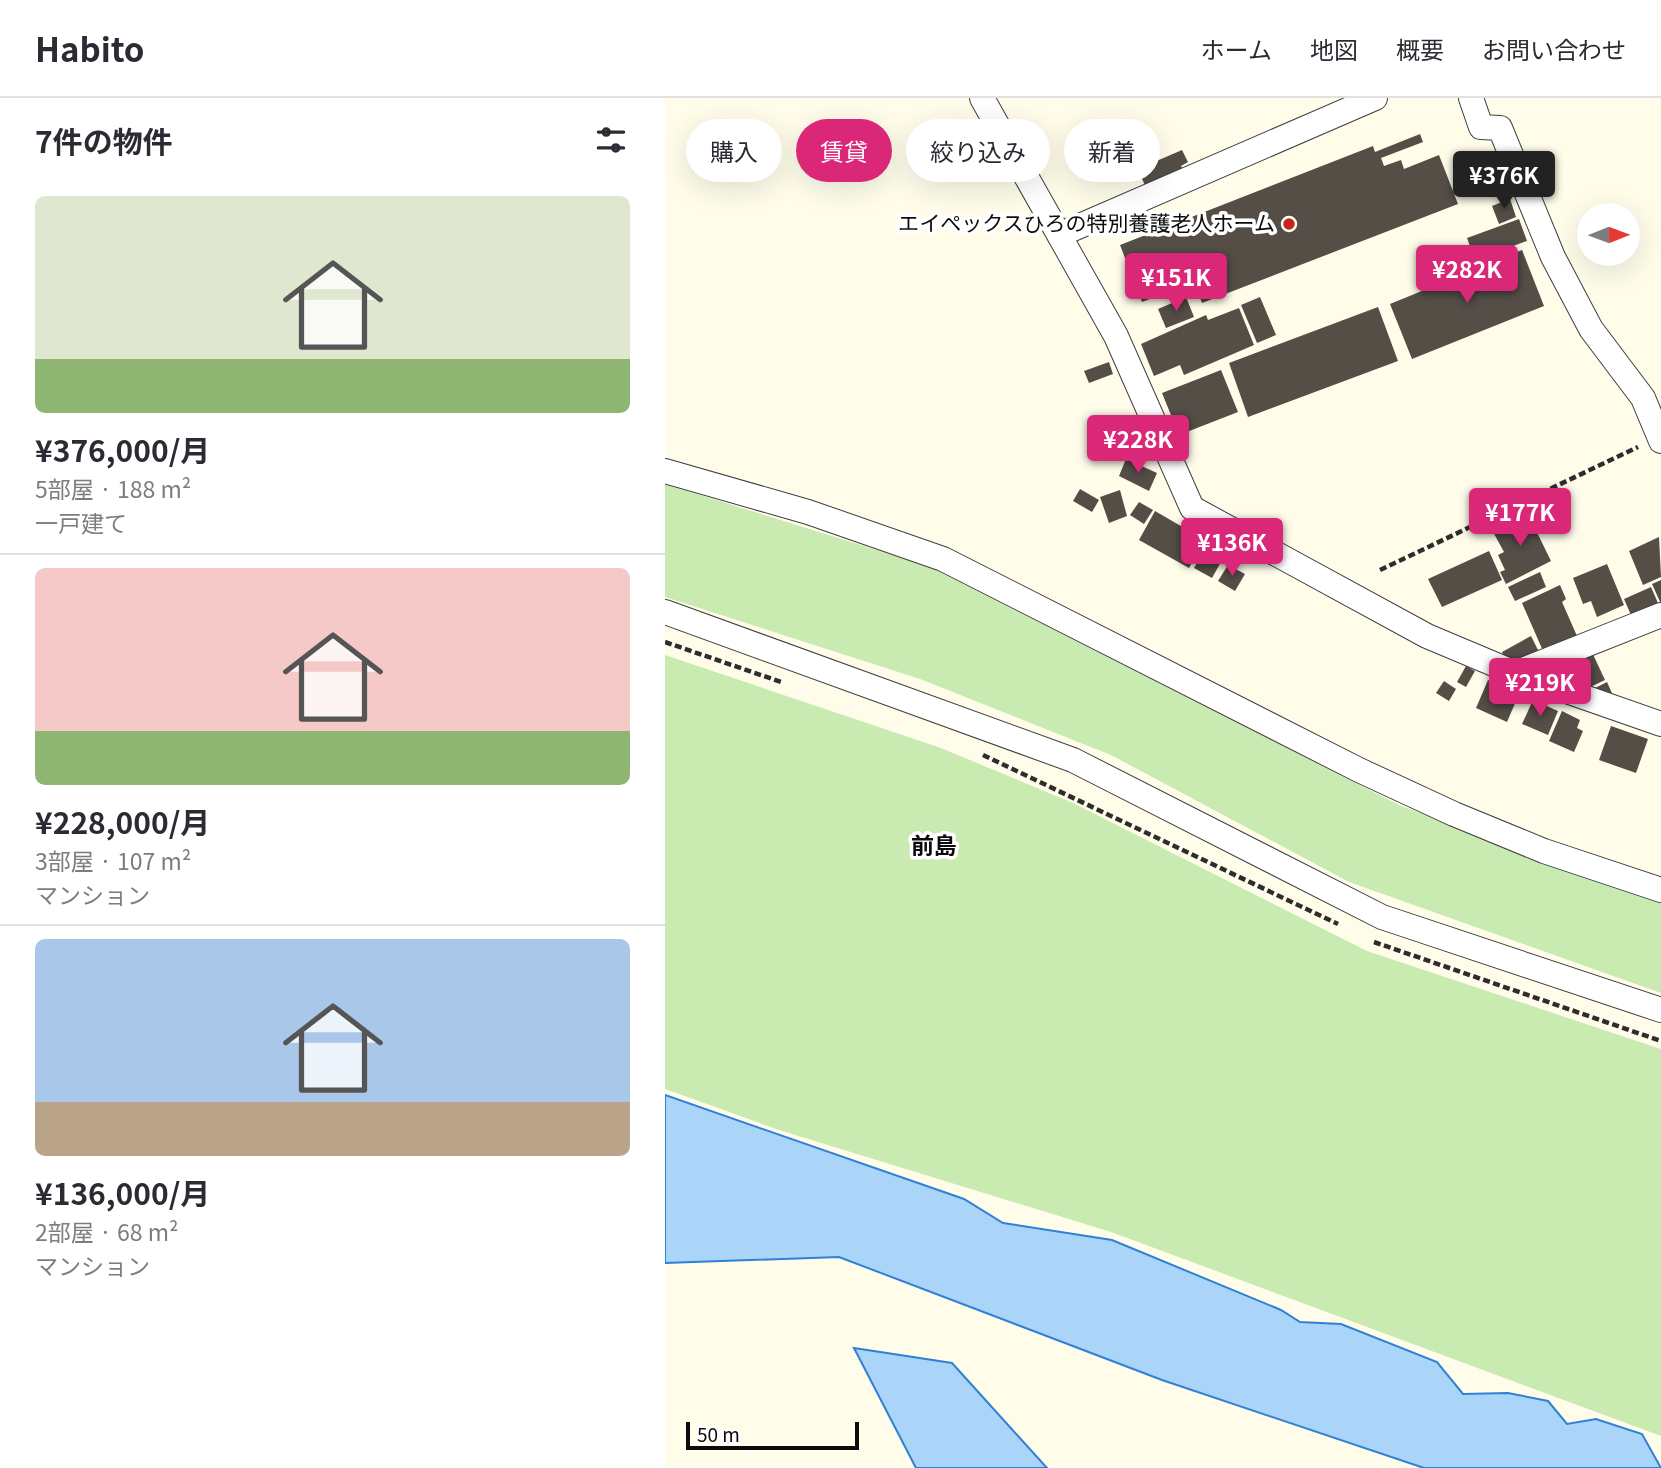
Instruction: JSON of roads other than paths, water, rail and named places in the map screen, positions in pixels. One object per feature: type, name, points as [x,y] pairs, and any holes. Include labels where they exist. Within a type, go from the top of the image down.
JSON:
[{"type":"street","points":[[982,98],[1116,336],[1192,508],[1427,636],[1515,673],[1661,724]]},
{"type":"street","points":[[1059,234],[1375,98]]},
{"type":"street","points":[[1471,98],[1481,127],[1500,128],[1553,257],[1591,329],[1643,398],[1659,440]]},
{"type":"street","points":[[665,471],[808,512],[943,559],[1359,770],[1454,814],[1544,850],[1661,890]]},
{"type":"street","points":[[665,612],[1073,760],[1382,917],[1661,1010]]},
{"type":"street","points":[[1515,673],[1661,615]]},
{"type":"water","points":[[665,1095],[964,1199],[1003,1223],[1112,1240],[1281,1310],[1300,1322],[1341,1324],[1437,1362],[1463,1394],[1508,1393],[1548,1401],[1567,1424],[1596,1419],[1642,1434],[1661,1468],[1424,1468],[1162,1380],[839,1257],[665,1263]]},
{"type":"water","points":[[854,1348],[952,1363],[1047,1468],[916,1468]]},
{"type":"place","name":"エイぺックスひろの特別養護老人ホーム","points":[[1289,224]]},
{"type":"district","name":"前島","points":[[934,846]]}]
